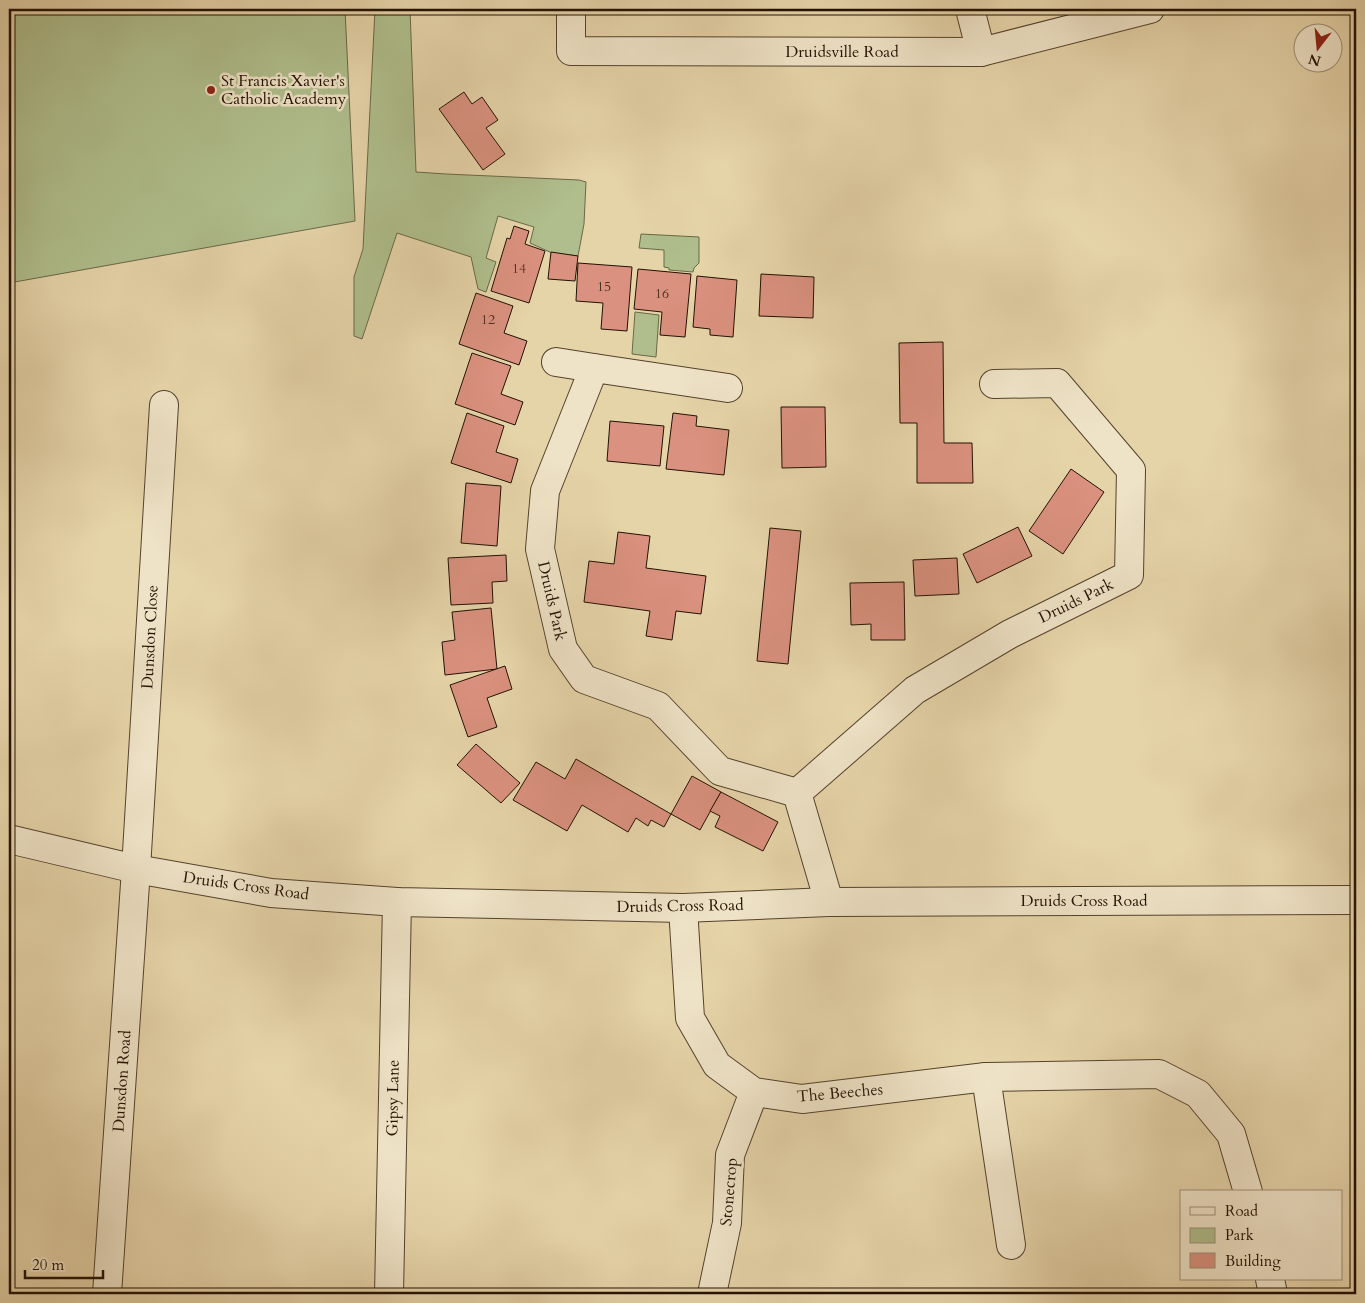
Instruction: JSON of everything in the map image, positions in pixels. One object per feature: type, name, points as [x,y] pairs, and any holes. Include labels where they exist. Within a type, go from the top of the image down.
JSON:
[{"type":"street","name":"Druidsville Road","points":[[571,9],[571,52],[981,52],[1150,9]]},
{"type":"street","points":[[970,9],[981,52]]},
{"type":"street","points":[[556,362],[728,388]]},
{"type":"street","name":"Druids Park","points":[[594,368],[545,491],[540,549],[563,649],[584,679],[658,706],[720,771],[797,793],[915,690],[1010,634],[1129,575],[1130,470],[1057,383],[994,384]]},
{"type":"street","name":"Dunsdon Close","points":[[136,869],[164,405]]},
{"type":"street","points":[[797,793],[829,902]]},
{"type":"street","name":"Druids Cross Road","points":[[9,839],[136,869],[271,893],[397,902],[683,908],[829,902],[1356,900]]},
{"type":"street","name":"Dunsdon Road","points":[[107,1294],[136,869]]},
{"type":"street","name":"Gipsy Lane","points":[[389,1294],[397,902]]},
{"type":"street","name":"The Beeches","points":[[683,908],[690,1018],[717,1065],[754,1092],[802,1099],[986,1077],[1159,1074],[1198,1094],[1231,1134],[1247,1190]]},
{"type":"street","points":[[986,1077],[1011,1245]]},
{"type":"street","name":"Stonecrop","points":[[712,1294],[727,1223],[730,1155],[754,1092]]},
{"type":"street","points":[[1270,1280],[1273,1294]]},
{"type":"green space","name":"St Francis Xavier's Catholic Academy","points":[[9,9],[345,9],[355,221],[9,283],[9,17],[13,16]]},
{"type":"green space","points":[[375,9],[410,9],[416,172],[579,180],[586,182],[584,224],[578,256],[552,253],[530,243],[534,227],[498,216],[486,258],[496,262],[486,292],[478,289],[471,257],[397,233],[362,339],[354,336],[354,277],[363,249]]},
{"type":"green space","points":[[641,234],[699,237],[699,263],[693,272],[669,270],[669,268],[664,267],[664,250],[639,248]]},
{"type":"green space","points":[[635,312],[659,315],[656,357],[632,354]]},
{"type":"building","points":[[464,92],[472,104],[482,97],[498,120],[486,128],[505,154],[483,170],[439,109]]},
{"type":"building","points":[[514,226],[529,231],[525,244],[545,251],[529,303],[491,291],[507,238],[510,239]]},
{"type":"building","points":[[551,252],[578,256],[575,281],[548,279]]},
{"type":"building","points":[[578,263],[632,267],[627,331],[601,329],[603,303],[576,301]]},
{"type":"building","points":[[638,269],[691,274],[685,337],[660,335],[662,312],[634,309]]},
{"type":"building","points":[[761,274],[814,277],[813,318],[759,316]]},
{"type":"building","points":[[697,276],[737,280],[733,337],[710,335],[710,329],[693,327]]},
{"type":"building","points":[[476,293],[513,306],[504,333],[527,341],[519,365],[459,344]]},
{"type":"building","points":[[943,342],[944,443],[972,443],[973,483],[917,483],[917,423],[900,423],[899,343]]},
{"type":"building","points":[[472,353],[511,366],[501,394],[523,402],[515,425],[455,404]]},
{"type":"building","points":[[781,407],[825,407],[826,467],[782,468]]},
{"type":"building","points":[[467,413],[504,426],[496,452],[518,459],[511,483],[451,463]]},
{"type":"building","points":[[673,413],[697,416],[696,426],[729,430],[724,475],[666,469]]},
{"type":"building","points":[[610,421],[664,426],[660,466],[607,461]]},
{"type":"building","points":[[1071,469],[1104,492],[1063,554],[1029,531]]},
{"type":"building","points":[[466,483],[501,486],[497,546],[461,543]]},
{"type":"building","points":[[1018,527],[1032,556],[977,583],[963,554]]},
{"type":"building","points":[[770,528],[801,531],[788,664],[757,661]]},
{"type":"building","points":[[618,532],[650,536],[646,568],[706,576],[701,614],[676,611],[672,640],[646,636],[650,611],[584,602],[589,561],[614,564]]},
{"type":"building","points":[[506,555],[507,581],[492,582],[493,603],[451,605],[448,558]]},
{"type":"building","points":[[957,558],[959,594],[915,596],[913,560]]},
{"type":"building","points":[[904,582],[905,640],[871,640],[871,624],[851,625],[850,583]]},
{"type":"building","points":[[491,608],[497,669],[445,675],[442,642],[455,640],[452,612]]},
{"type":"building","points":[[505,666],[512,689],[487,698],[497,727],[468,737],[450,685]]},
{"type":"building","points":[[476,744],[520,783],[501,803],[457,765]]},
{"type":"building","points":[[576,759],[671,814],[664,827],[651,820],[648,826],[636,818],[628,832],[582,805],[567,831],[513,800],[536,762],[565,779]]},
{"type":"building","points":[[692,776],[721,792],[700,830],[671,814]]},
{"type":"building","points":[[721,792],[778,822],[763,851],[715,827],[720,816],[710,811]]},
{"type":"place","name":"St Francis Xavier's Catholic Academy","points":[[211,90]]}]
